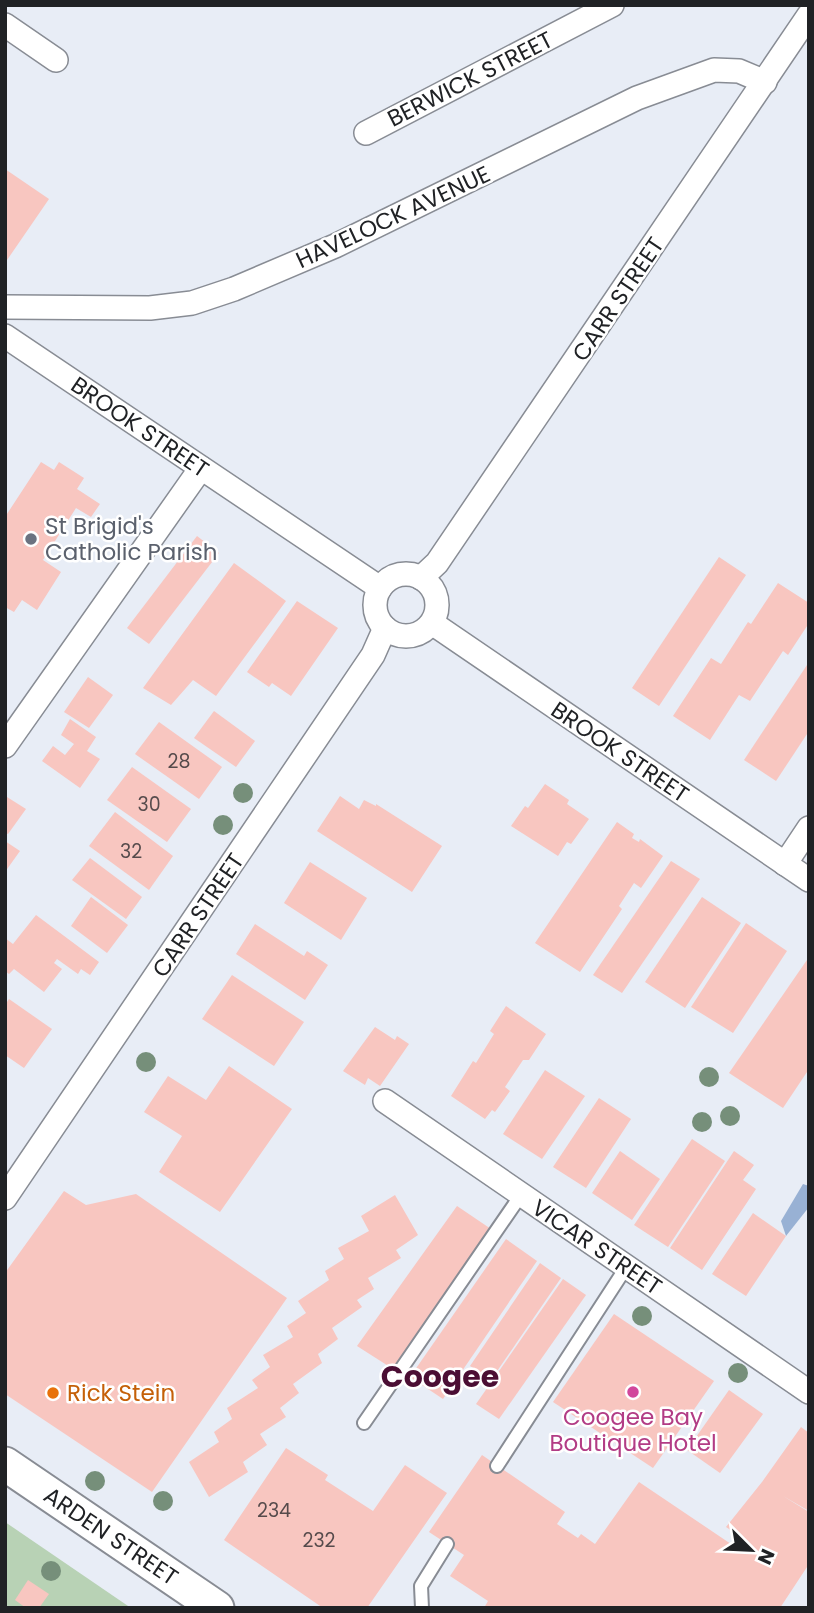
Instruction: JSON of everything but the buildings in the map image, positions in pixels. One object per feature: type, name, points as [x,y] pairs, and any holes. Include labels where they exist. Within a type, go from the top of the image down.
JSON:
[{"type":"main road","name":"ARDEN STREET","points":[[5,1464],[217,1608]]},
{"type":"street","name":"BERWICK STREET","points":[[366,133],[612,5]]},
{"type":"street","name":"CARR STREET","points":[[421,578],[437,563],[809,15]]},
{"type":"street","points":[[5,25],[56,60]]},
{"type":"street","name":"HAVELOCK AVENUE","points":[[5,307],[150,308],[192,303],[234,289],[335,246],[637,98],[714,71],[739,71],[765,82]]},
{"type":"street","name":"BROOK STREET","points":[[10,340],[380,588]]},
{"type":"street","points":[[5,746],[201,468]]},
{"type":"street","points":[[401,574],[421,578],[430,584],[438,604],[432,623],[424,631],[411,636],[400,636],[384,628],[376,614],[375,603],[380,588],[387,580],[401,574]]},
{"type":"street","name":"BROOK STREET","points":[[432,623],[809,880]]},
{"type":"street","name":"CARR STREET","points":[[5,1198],[373,655],[384,628]]},
{"type":"street","points":[[785,864],[809,828]]},
{"type":"street","name":"VICAR STREET","points":[[385,1101],[809,1392]]},
{"type":"lane","points":[[364,1423],[521,1195]]},
{"type":"lane","points":[[497,1466],[627,1266]]},
{"type":"lane","points":[[422,1608],[421,1586],[447,1544]]},
{"type":"green space","points":[[5,1522],[8,1524],[131,1608],[5,1608]]},
{"type":"water","points":[[803,1184],[809,1186],[809,1207],[786,1236],[781,1221]]},
{"type":"place","name":"St Brigid's Catholic Parish","points":[[31,539]]},
{"type":"place","name":"Coogee Bay Boutique Hotel","points":[[633,1392]]},
{"type":"place","name":"Rick Stein","points":[[53,1393]]},
{"type":"district","name":"Coogee","points":[[440,1377]]}]
